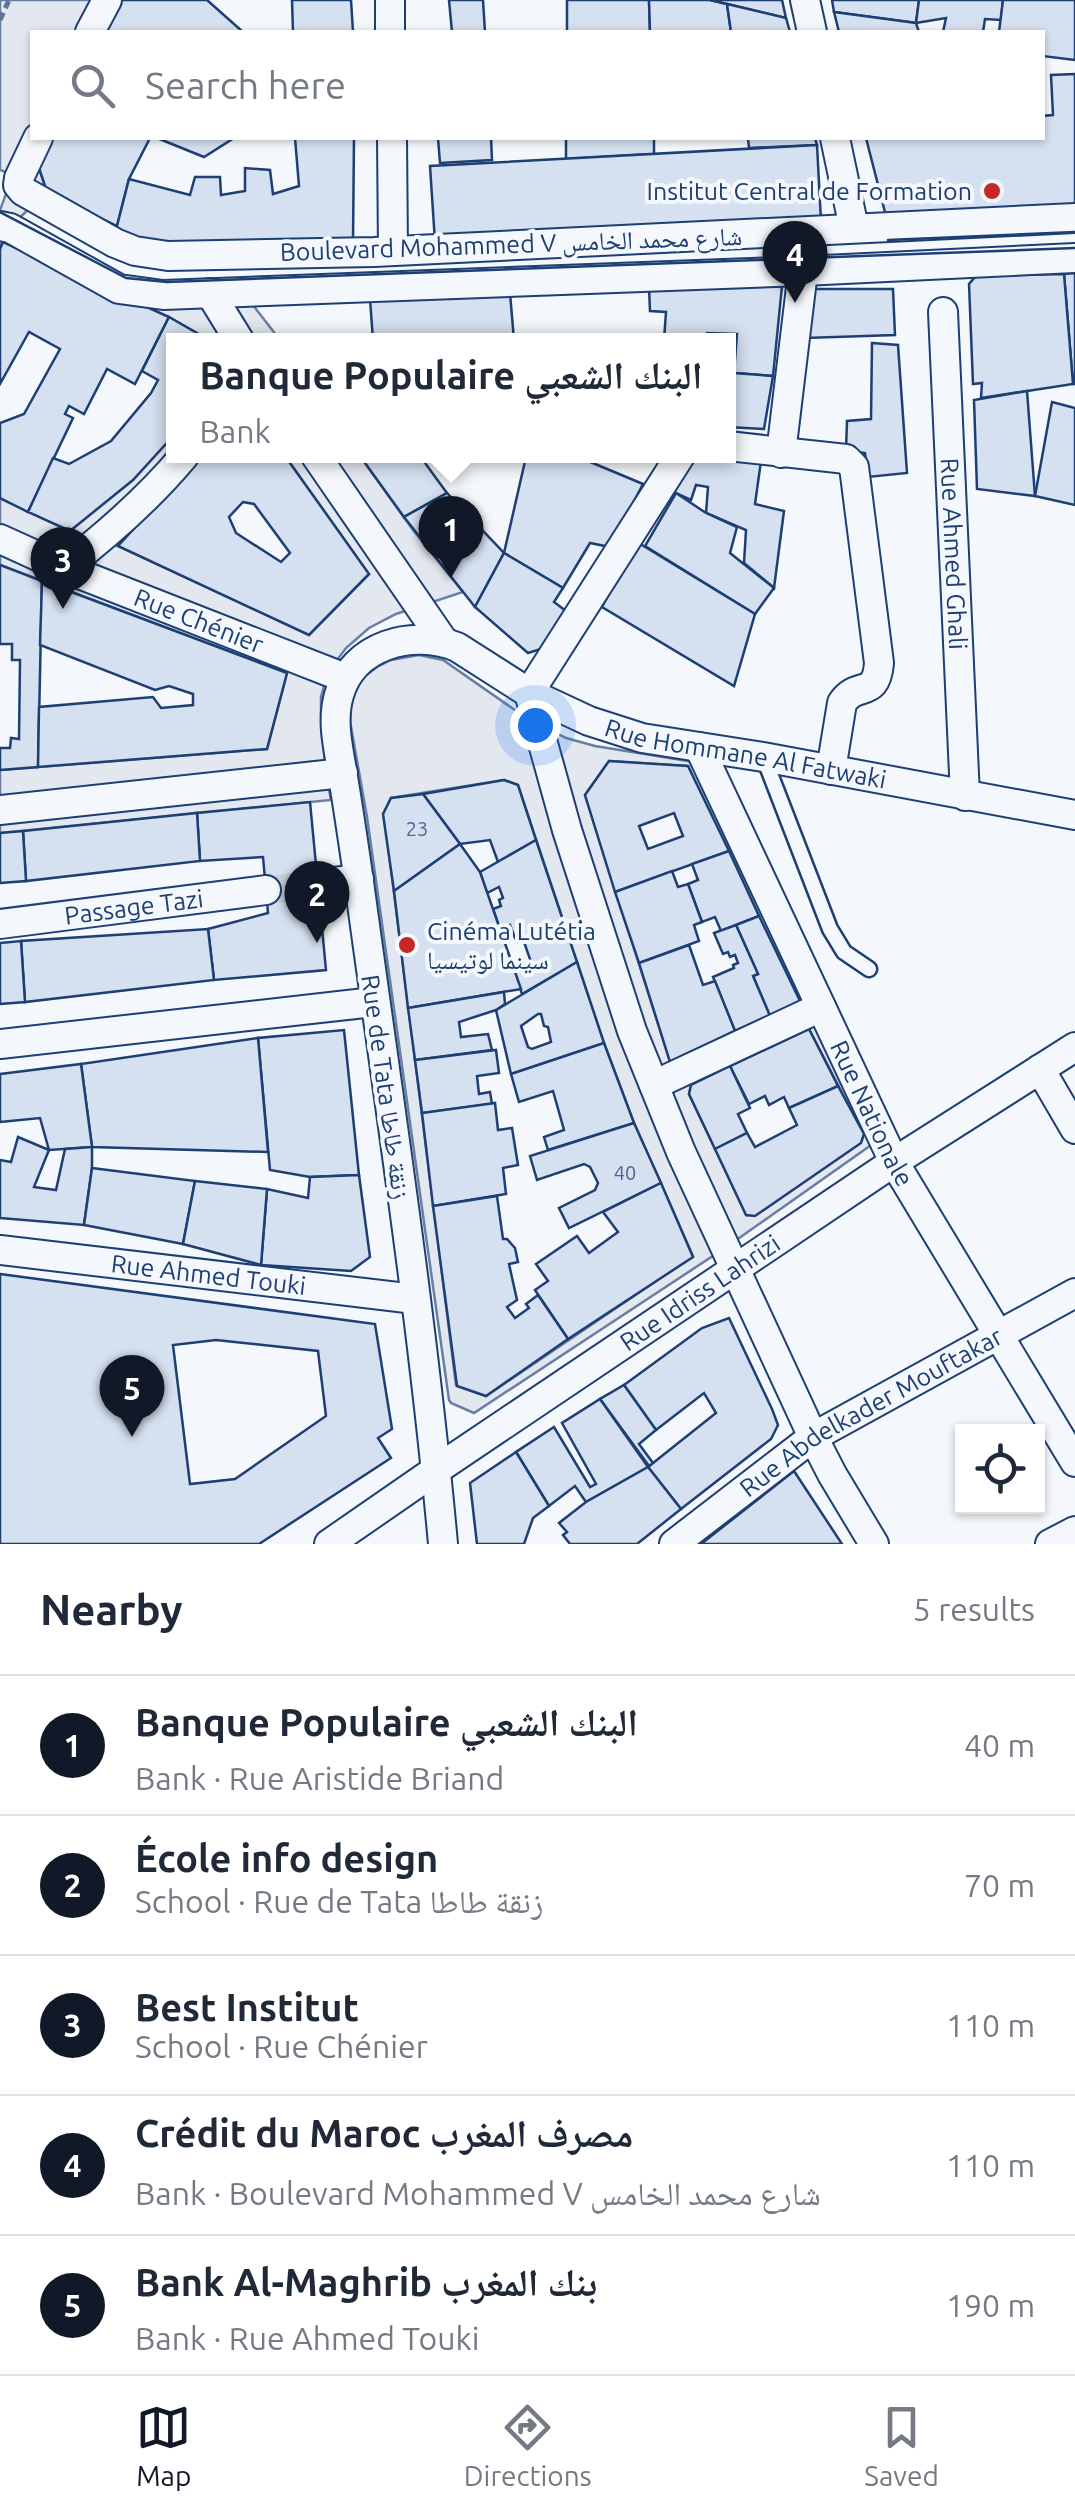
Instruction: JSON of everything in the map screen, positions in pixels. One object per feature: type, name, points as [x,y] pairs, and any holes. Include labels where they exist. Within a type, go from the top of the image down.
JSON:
[{"type":"street","points":[[91,30],[106,0]]},
{"type":"street","points":[[390,0],[390,30]]},
{"type":"street","points":[[805,0],[812,30]]},
{"type":"street","name":"Boulevard Mohammed V شارع محمد الخامس","points":[[36,140],[12,161],[22,191],[115,243],[135,251],[168,256],[394,251],[1075,218]]},
{"type":"street","points":[[392,140],[394,251]]},
{"type":"street","points":[[835,140],[854,228]]},
{"type":"street","name":"Boulevard Mohammed V شارع محمد الخامس","points":[[5,227],[120,289],[163,295],[1075,258]]},
{"type":"street","points":[[781,454],[803,270]]},
{"type":"street","points":[[210,292],[234,333]]},
{"type":"street","name":"Rue Ahmed Ghali","points":[[944,312],[964,796]]},
{"type":"street","points":[[736,447],[846,459],[854,467],[878,673],[870,686],[847,695],[842,703],[831,770]]},
{"type":"street","points":[[64,568],[102,540],[178,463]]},
{"type":"street","points":[[321,463],[444,642]]},
{"type":"street","points":[[676,463],[529,693],[567,830],[632,1031],[681,1152],[832,1474],[874,1544]]},
{"type":"street","name":"Rue Chénier","points":[[0,540],[345,678]]},
{"type":"street","points":[[345,678],[360,661],[380,648],[417,639],[444,642]]},
{"type":"street","name":"Rue Hommane Al Fatwaki","points":[[444,642],[529,693],[642,738],[1075,815]]},
{"type":"street","name":"Rue de Tata زنقة طاطا","points":[[345,678],[335,721],[415,1299],[443,1544]]},
{"type":"street","name":"Rue Nationale","points":[[699,748],[894,1162],[1075,1462]]},
{"type":"street","points":[[0,810],[343,773]]},
{"type":"street","points":[[318,884],[359,879]]},
{"type":"street","name":"Passage Tazi","points":[[0,924],[266,890]]},
{"type":"street","points":[[0,1044],[374,1002]]},
{"type":"street","points":[[654,1085],[821,1007]]},
{"type":"street","name":"Rue Idriss Lahrizi","points":[[329,1544],[894,1162],[1075,1047]]},
{"type":"street","points":[[1040,1069],[1075,1129]]},
{"type":"street","name":"Rue Ahmed Touki","points":[[0,1250],[415,1299]]},
{"type":"street","name":"Rue Abdelkader Mouftakar","points":[[674,1544],[814,1437],[1075,1292]]},
{"type":"street","points":[[1050,1544],[1075,1530]]},
{"type":"lane","points":[[764,757],[830,929],[844,952],[869,968]]},
{"type":"path","points":[[0,20],[9,0]]},
{"type":"shaded area","points":[[0,0],[115,0],[100,30],[30,30],[30,140],[47,192],[14,223],[117,280],[242,291],[275,333],[197,333],[4,242],[0,249],[0,210],[13,175],[0,170]]},
{"type":"shaded area","points":[[166,442],[166,463],[195,463],[119,546],[309,635],[369,574],[290,463],[365,463],[463,592],[396,614],[369,628],[346,648],[328,672],[321,697],[321,717],[331,800],[0,833],[0,770],[267,749],[287,673],[0,565],[0,498],[70,531]]},
{"type":"shaded area","points":[[419,655],[443,660],[522,715],[566,738],[694,762],[874,1143],[725,1248],[474,1413],[449,1400],[350,721],[351,700],[360,680],[391,660]],"holes":[[[609,761],[687,766],[759,916],[770,1016],[670,1061],[585,795]],[[504,780],[518,785],[604,1043],[634,1123],[693,1256],[486,1396],[456,1385],[384,814],[391,798]],[[809,1029],[863,1133],[747,1215],[689,1094],[691,1085]]]},
{"type":"building","points":[[115,0],[207,0],[241,30],[100,30]]},
{"type":"building","points":[[292,0],[351,0],[353,30],[293,30]]},
{"type":"building","points":[[449,0],[483,0],[485,30],[452,30]]},
{"type":"building","points":[[567,0],[649,0],[650,30],[567,30]]},
{"type":"building","points":[[649,0],[710,0],[727,4],[731,30],[650,30]]},
{"type":"building","points":[[710,0],[782,0],[786,18],[727,4]]},
{"type":"building","points":[[832,0],[919,0],[916,23],[834,12]]},
{"type":"building","points":[[919,0],[1003,0],[1001,20],[985,19],[983,30],[943,30],[946,18],[916,23]]},
{"type":"building","points":[[1003,0],[1075,0],[1075,60],[1045,56],[1045,30],[999,30]]},
{"type":"building","points":[[727,4],[786,18],[789,30],[731,30]]},
{"type":"building","points":[[834,12],[916,23],[918,30],[838,30]]},
{"type":"building","points":[[1075,74],[1075,207],[886,216],[867,140],[1045,140],[1045,116],[1053,115],[1051,75]]},
{"type":"building","points":[[45,140],[149,140],[129,179],[117,226],[47,192],[36,159]]},
{"type":"building","points":[[162,140],[231,140],[204,157]]},
{"type":"building","points":[[295,140],[354,140],[353,243],[147,245],[118,234],[129,179],[190,195],[195,177],[220,177],[221,195],[245,191],[245,168],[270,170],[273,194],[299,186]]},
{"type":"building","points":[[438,140],[491,140],[492,160],[440,163]]},
{"type":"building","points":[[566,140],[654,140],[654,154],[566,159]]},
{"type":"building","points":[[748,140],[816,140],[817,145],[749,148]]},
{"type":"building","points":[[817,145],[821,221],[435,242],[430,166]]},
{"type":"building","points":[[3,242],[169,317],[135,384],[107,369],[84,414],[69,406],[65,414],[73,418],[28,512],[0,498],[0,423],[24,414],[60,349],[29,332],[0,384]]},
{"type":"building","points":[[1075,273],[1075,384],[1073,384],[1064,274]]},
{"type":"building","points":[[1064,274],[1073,384],[981,398],[982,383],[973,384],[969,284],[976,276]]},
{"type":"building","points":[[782,286],[773,376],[736,373],[736,333],[664,333],[666,312],[650,311],[649,287]]},
{"type":"building","points":[[810,289],[893,289],[895,335],[805,338]]},
{"type":"building","points":[[510,293],[513,333],[372,333],[370,299]]},
{"type":"building","points":[[169,317],[197,333],[166,333],[166,444],[133,480],[70,531],[28,512],[53,458],[69,464],[111,441],[151,393],[158,380],[142,371]]},
{"type":"building","points":[[872,343],[898,345],[907,473],[868,477],[865,453],[846,450],[847,421],[871,419]]},
{"type":"building","points":[[736,373],[773,376],[764,429],[736,427]]},
{"type":"building","points":[[1027,391],[1035,496],[977,489],[974,400]]},
{"type":"building","points":[[1052,402],[1075,408],[1075,505],[1035,496]]},
{"type":"building","points":[[736,457],[761,461],[755,504],[784,511],[774,588],[744,563],[746,530],[706,513],[708,487],[696,485],[691,500],[671,491],[679,464],[736,463]]},
{"type":"building","points":[[195,463],[290,463],[369,574],[309,635],[118,546]],"holes":[[[243,502],[254,504],[290,553],[281,562],[236,533],[229,517]]]},
{"type":"building","points":[[365,463],[425,463],[447,493],[404,517]]},
{"type":"building","points":[[525,463],[593,463],[643,484],[610,547],[590,543],[563,588],[504,553]]},
{"type":"building","points":[[447,493],[504,553],[475,607],[404,517]]},
{"type":"building","points":[[676,493],[737,527],[730,553],[774,588],[755,614],[645,546]]},
{"type":"building","points":[[637,542],[755,614],[734,686],[602,607]]},
{"type":"building","points":[[504,553],[563,588],[554,602],[566,611],[544,648],[528,653],[475,607]]},
{"type":"building","points":[[0,565],[42,581],[38,767],[0,770],[0,748],[10,748],[11,738],[19,739],[20,660],[12,660],[12,644],[0,644]]},
{"type":"building","points":[[42,581],[287,673],[267,749],[38,767],[39,707],[153,697],[161,708],[193,705],[193,694],[169,686],[155,690],[40,645]]},
{"type":"building","points":[[609,761],[688,766],[729,851],[615,892],[585,795]],"holes":[[[674,813],[683,836],[648,849],[639,826]]]},
{"type":"building","points":[[504,780],[518,785],[536,840],[498,862],[490,840],[460,844],[423,794]]},
{"type":"building","points":[[423,794],[460,844],[394,891],[383,814],[391,798]]},
{"type":"building","points":[[310,802],[326,970],[214,980],[208,929],[268,913],[263,857],[200,861],[197,813]]},
{"type":"building","points":[[197,813],[200,861],[26,881],[23,831]]},
{"type":"building","points":[[23,831],[26,881],[0,883],[0,833]]},
{"type":"building","points":[[536,840],[577,962],[522,994],[513,969],[531,962],[522,936],[515,938],[510,925],[500,929],[493,909],[501,906],[499,900],[503,898],[499,887],[487,893],[480,872]]},
{"type":"building","points":[[460,844],[480,872],[521,989],[408,1008],[394,891]]},
{"type":"building","points":[[729,851],[759,916],[721,931],[715,917],[702,922],[688,884],[698,880],[692,864]]},
{"type":"building","points":[[672,871],[678,887],[688,884],[702,922],[694,925],[699,941],[639,963],[615,892]]},
{"type":"building","points":[[759,916],[800,1001],[770,1016],[753,976],[758,974],[736,925]]},
{"type":"building","points":[[736,925],[758,974],[753,976],[770,1016],[735,1031],[713,977],[738,963],[735,955],[723,954],[714,933]]},
{"type":"building","points":[[208,929],[214,980],[25,1002],[21,941]]},
{"type":"building","points":[[21,941],[25,1002],[0,1004],[0,943]]},
{"type":"building","points":[[689,945],[703,985],[715,981],[735,1031],[670,1062],[639,963]]},
{"type":"building","points":[[577,962],[604,1043],[511,1074],[496,1010]],"holes":[[[541,1014],[551,1042],[532,1049],[521,1026]]]},
{"type":"building","points":[[504,992],[505,1004],[496,1010],[459,1022],[461,1037],[488,1034],[492,1050],[415,1060],[408,1008]]},
{"type":"building","points":[[809,1029],[838,1086],[789,1108],[784,1097],[769,1105],[765,1096],[749,1104],[730,1066]]},
{"type":"building","points":[[344,1030],[359,1175],[310,1177],[270,1170],[258,1038]]},
{"type":"building","points":[[258,1038],[268,1152],[92,1147],[81,1064]]},
{"type":"building","points":[[604,1043],[634,1123],[548,1150],[544,1137],[564,1130],[553,1091],[519,1102],[511,1074]]},
{"type":"building","points":[[496,1050],[499,1073],[477,1076],[479,1094],[490,1092],[492,1104],[422,1113],[415,1060]]},
{"type":"building","points":[[81,1064],[92,1147],[49,1150],[40,1118],[0,1122],[0,1074]]},
{"type":"building","points":[[730,1066],[750,1108],[738,1114],[747,1133],[715,1149],[689,1094],[691,1085]]},
{"type":"building","points":[[838,1086],[864,1134],[861,1143],[755,1216],[746,1215],[715,1149],[747,1133],[755,1147],[797,1125],[789,1108]]},
{"type":"building","points":[[495,1103],[498,1130],[512,1128],[518,1165],[503,1168],[506,1194],[433,1206],[422,1113]]},
{"type":"building","points":[[634,1123],[661,1183],[569,1228],[559,1208],[595,1190],[598,1183],[590,1167],[584,1164],[537,1180],[530,1156]]},
{"type":"building","points":[[18,1137],[49,1150],[34,1187],[56,1190],[65,1149],[92,1147],[84,1225],[0,1218],[0,1160],[11,1162]]},
{"type":"building","points":[[92,1168],[195,1181],[183,1244],[84,1225]]},
{"type":"building","points":[[359,1175],[370,1257],[351,1271],[261,1265],[267,1189],[308,1198],[310,1177]]},
{"type":"building","points":[[195,1181],[267,1189],[261,1265],[183,1244]]},
{"type":"building","points":[[661,1183],[693,1257],[568,1339],[535,1290],[548,1281],[536,1264],[577,1236],[589,1253],[618,1232],[603,1212]]},
{"type":"building","points":[[497,1196],[503,1239],[515,1248],[518,1262],[509,1264],[517,1300],[507,1307],[515,1318],[538,1295],[568,1339],[486,1396],[457,1386],[433,1206]]},
{"type":"building","points":[[0,1274],[375,1324],[392,1429],[378,1438],[391,1458],[259,1544],[0,1544]],"holes":[[[216,1340],[318,1351],[326,1416],[235,1479],[190,1484],[173,1345]]]},
{"type":"building","points":[[729,1318],[778,1425],[771,1439],[681,1509],[648,1467],[716,1413],[704,1393],[656,1430],[624,1385],[702,1328]]},
{"type":"building","points":[[624,1385],[656,1430],[639,1444],[653,1463],[649,1466],[600,1399]]},
{"type":"building","points":[[600,1399],[648,1467],[586,1502],[575,1486],[549,1506],[516,1452],[554,1427],[590,1487],[596,1484],[562,1423]]},
{"type":"building","points":[[516,1452],[549,1506],[533,1518],[524,1544],[477,1544],[470,1483]]},
{"type":"building","points":[[648,1467],[681,1509],[637,1544],[570,1544],[559,1523],[586,1502]]},
{"type":"building","points":[[794,1471],[842,1544],[701,1544]]},
{"type":"tunnel","points":[[266,890],[318,884]]},
{"type":"tram line","points":[[0,212],[126,278],[167,282],[1075,248]]},
{"type":"tram line","points":[[888,240],[1075,232]]},
{"type":"place","name":"Institut Central de Formation","points":[[992,191]]},
{"type":"place","name":"Crédit du Maroc مصرف المغرب","points":[[795,303]]},
{"type":"place","name":"Banque Populaire البنك الشعبي","points":[[451,578]]},
{"type":"place","name":"Best Institut","points":[[63,609]]},
{"type":"place","name":"École info design","points":[[317,943]]},
{"type":"place","name":"Cinéma Lutétia سينما لوتيسيا","points":[[407,945]]},
{"type":"place","name":"Bank Al-Maghrib بنك المغرب","points":[[132,1437]]}]
